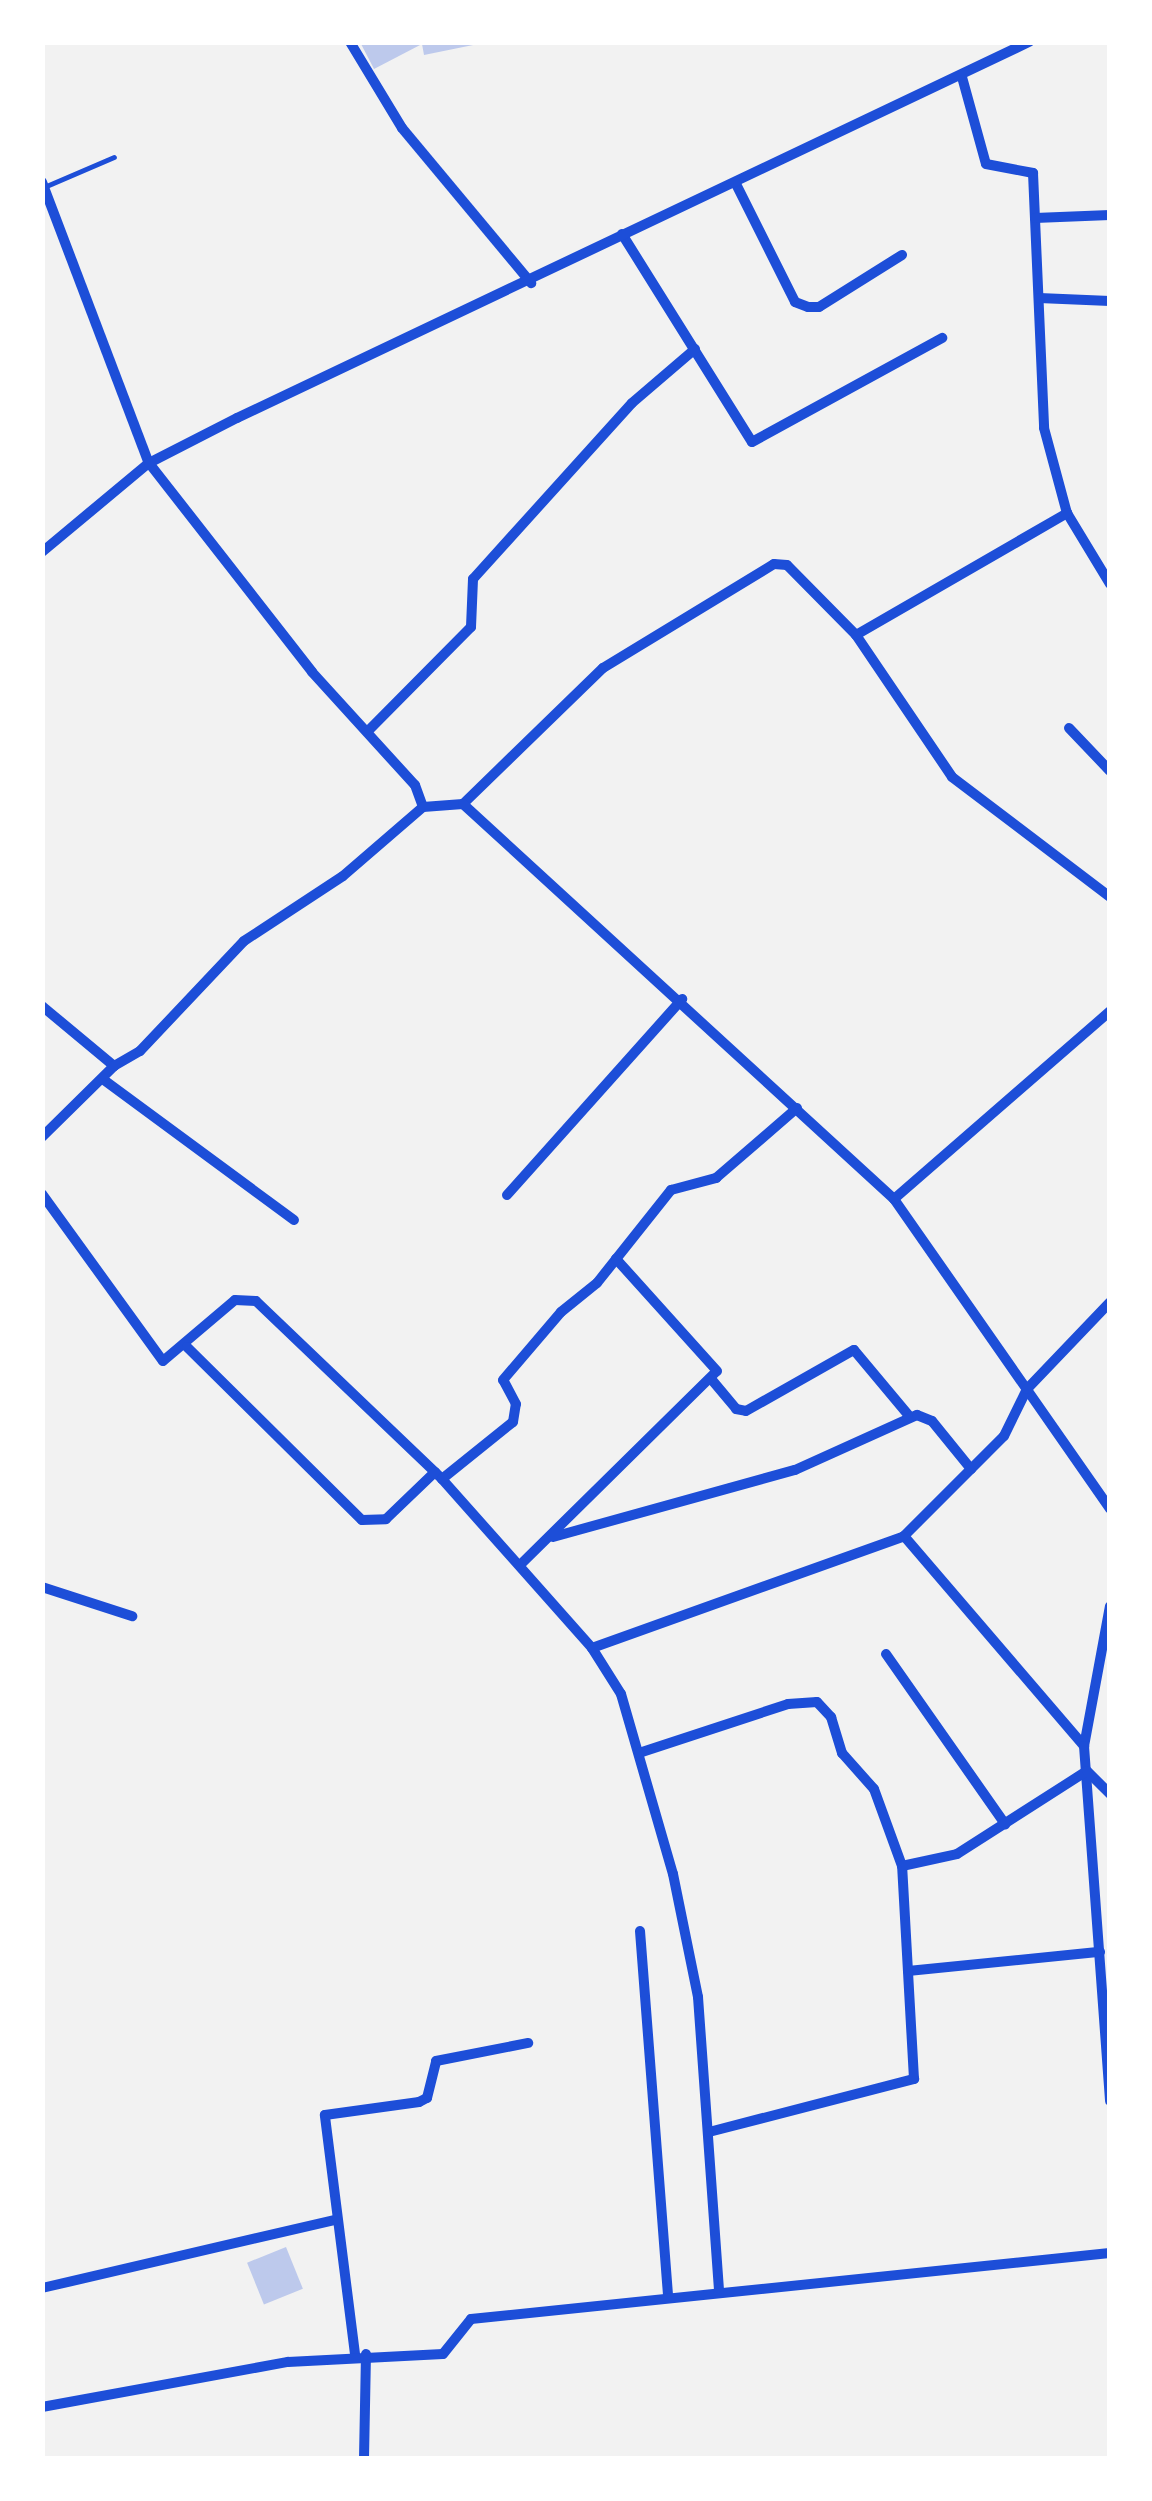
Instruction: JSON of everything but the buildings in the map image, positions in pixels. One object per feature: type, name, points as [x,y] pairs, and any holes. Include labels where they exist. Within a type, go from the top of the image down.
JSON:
[{"type":"street","points":[[350,42],[402,128],[531,283]]},
{"type":"street","points":[[42,552],[148,464],[1029,42]]},
{"type":"street","points":[[962,77],[984,161],[1031,170],[1041,408],[1066,513],[1110,584]]},
{"type":"street","points":[[43,184],[148,464],[312,672],[369,730],[414,785],[423,807]]},
{"type":"street","points":[[736,184],[796,302],[808,308],[819,307],[902,254]]},
{"type":"street","points":[[1036,218],[1110,215]]},
{"type":"street","points":[[622,234],[752,442],[942,338]]},
{"type":"street","points":[[1038,298],[1110,302]]},
{"type":"street","points":[[369,730],[471,628],[473,579],[632,403],[695,349]]},
{"type":"street","points":[[856,635],[1066,513]]},
{"type":"street","points":[[42,1137],[114,1066],[140,1051],[244,941],[343,876],[423,807],[463,804],[602,668],[774,564],[787,565],[856,635],[944,768],[1110,897]]},
{"type":"street","points":[[1069,728],[1110,771]]},
{"type":"street","points":[[463,804],[682,999],[894,1199],[1110,1509]]},
{"type":"street","points":[[507,1195],[682,999]]},
{"type":"street","points":[[42,1006],[114,1066]]},
{"type":"street","points":[[894,1199],[1110,1011]]},
{"type":"street","points":[[104,1080],[294,1220]]},
{"type":"street","points":[[187,1346],[362,1520],[386,1519],[438,1475],[513,1422],[516,1404],[503,1380],[616,1259],[671,1190],[716,1178],[798,1108]]},
{"type":"street","points":[[42,1194],[162,1361],[187,1346],[235,1300],[256,1301],[438,1475],[592,1648],[621,1694],[698,1997],[719,2292]]},
{"type":"street","points":[[520,1566],[712,1380],[715,1362],[616,1259]]},
{"type":"street","points":[[592,1648],[904,1536],[1012,1425],[1027,1389],[1110,1302]]},
{"type":"street","points":[[712,1380],[736,1408],[746,1411],[854,1350],[910,1417]]},
{"type":"street","points":[[552,1537],[795,1470],[910,1417],[932,1421],[972,1469]]},
{"type":"street","points":[[904,1536],[1084,1746]]},
{"type":"street","points":[[42,1587],[132,1616]]},
{"type":"street","points":[[1110,1606],[1084,1746],[1110,2100]]},
{"type":"street","points":[[886,1654],[1005,1824]]},
{"type":"street","points":[[639,1753],[788,1704],[817,1702],[831,1716],[842,1753],[874,1789],[902,1866],[914,2079],[709,2132]]},
{"type":"street","points":[[902,1866],[940,1861],[1087,1771]]},
{"type":"street","points":[[1087,1771],[1110,1794]]},
{"type":"street","points":[[1096,1884],[1110,1886]]},
{"type":"street","points":[[640,1931],[668,2298]]},
{"type":"street","points":[[908,1972],[1100,1952]]},
{"type":"street","points":[[364,2458],[361,2354],[335,2220],[325,2114],[419,2102],[427,2098],[436,2061],[528,2044]]},
{"type":"street","points":[[42,2288],[335,2220]]},
{"type":"street","points":[[42,2406],[361,2354],[443,2354],[470,2318],[1110,2253]]},
{"type":"lane","points":[[43,184],[114,157]]}]
